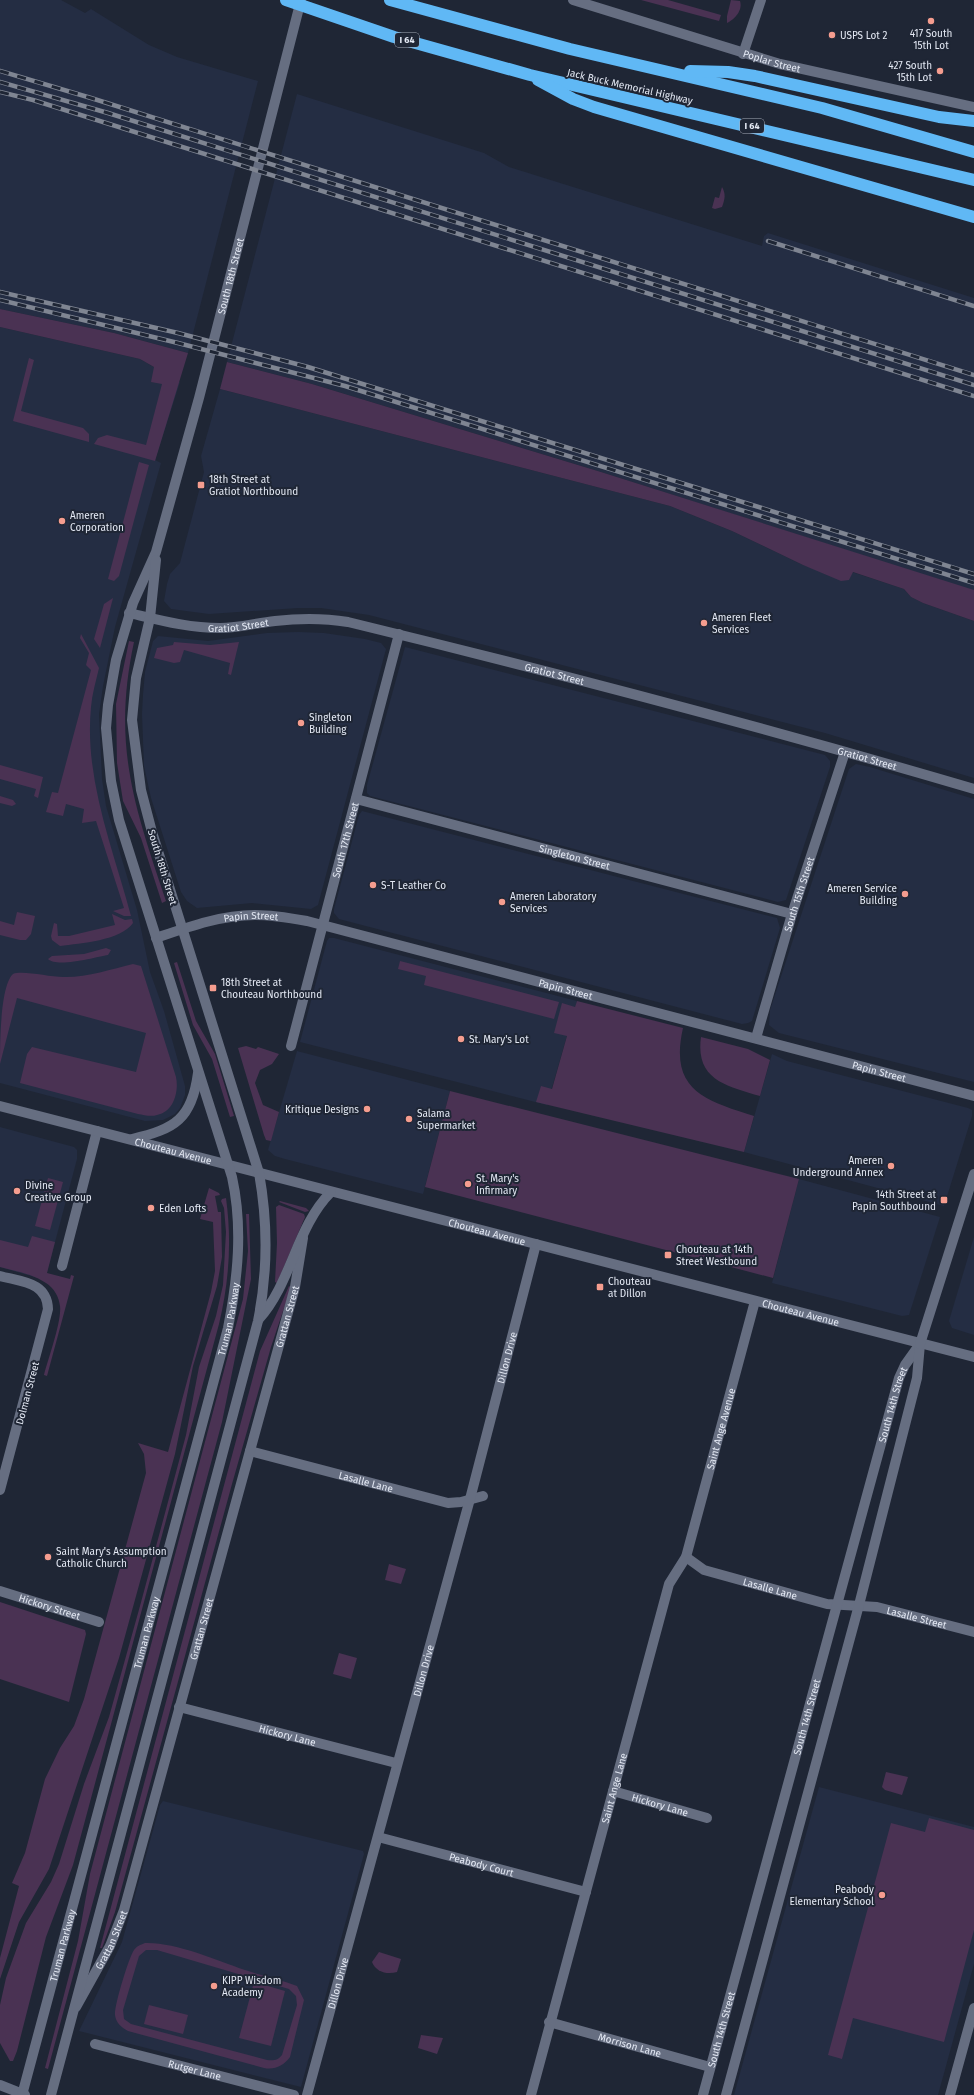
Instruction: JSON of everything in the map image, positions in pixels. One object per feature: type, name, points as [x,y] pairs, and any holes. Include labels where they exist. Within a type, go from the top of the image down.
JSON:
[{"type":"highway","name":"Jack Buck Memorial Highway","points":[[286,0],[394,37],[530,75],[974,180]]},
{"type":"highway","points":[[390,0],[556,46],[822,108],[974,152]]},
{"type":"highway","points":[[671,72],[728,72],[755,76],[939,117],[974,121]]},
{"type":"highway","points":[[530,75],[547,86],[594,107],[974,216]]},
{"type":"street","name":"South 18th Street","points":[[229,1165],[119,820],[111,781],[107,747],[108,705],[116,660],[129,613],[156,552],[199,398],[301,0]]},
{"type":"street","name":"Poplar Street","points":[[573,0],[743,54],[780,64],[974,107]]},
{"type":"street","points":[[743,54],[761,0]]},
{"type":"street","name":"South 18th Street","points":[[156,552],[150,618],[134,694],[132,720],[135,753],[141,790],[150,825],[259,1173]]},
{"type":"street","name":"Gratiot Street","points":[[129,613],[184,626],[212,628],[237,627],[294,619],[329,619],[348,622],[399,634],[845,752],[974,789]]},
{"type":"street","name":"South 17th Street","points":[[291,1046],[399,634]]},
{"type":"street","name":"South 15th Street","points":[[756,1038],[792,914],[845,752]]},
{"type":"street","name":"Singleton Street","points":[[356,799],[792,914]]},
{"type":"street","name":"Papin Street","points":[[156,938],[217,919],[256,915],[287,917],[323,925],[974,1096]]},
{"type":"street","points":[[130,1140],[166,1129],[181,1119],[190,1106],[198,1071]]},
{"type":"street","name":"Chouteau Avenue","points":[[0,1106],[974,1357]]},
{"type":"street","points":[[62,1266],[97,1131]]},
{"type":"street","name":"Truman Parkway","points":[[23,2095],[228,1328],[237,1275],[238,1248],[236,1198],[229,1165]]},
{"type":"street","points":[[51,2095],[258,1321],[265,1277],[267,1244],[264,1201],[259,1173]]},
{"type":"street","name":"South 14th Street","points":[[726,2095],[859,1605],[917,1378],[920,1344],[974,1174]]},
{"type":"street","points":[[258,1321],[275,1299],[313,1215],[331,1192]]},
{"type":"street","name":"Grattan Street","points":[[73,2012],[110,1946],[124,1910],[295,1286],[303,1236]]},
{"type":"street","name":"Dillon Drive","points":[[307,2095],[378,1837],[396,1763],[470,1499],[536,1244]]},
{"type":"street","name":"Dolman Street","points":[[0,1276],[34,1285],[46,1295],[48,1301],[47,1317],[0,1490]]},
{"type":"street","name":"Saint Ange Avenue","points":[[686,1557],[755,1301]]},
{"type":"street","name":"South 14th Street","points":[[703,2095],[899,1378],[905,1365],[920,1344]]},
{"type":"street","name":"Lasalle Lane","points":[[250,1451],[448,1503],[461,1502],[483,1496]]},
{"type":"street","name":"Lasalle Lane","points":[[686,1557],[704,1570],[827,1604],[859,1605]]},
{"type":"street","name":"Saint Ange Lane","points":[[531,2095],[549,2022],[586,1892],[669,1584],[686,1557]]},
{"type":"street","name":"Hickory Street","points":[[0,1591],[98,1622]]},
{"type":"street","name":"Lasalle Street","points":[[859,1605],[877,1607],[974,1632]]},
{"type":"street","name":"Hickory Lane","points":[[179,1707],[396,1763]]},
{"type":"street","name":"Hickory Lane","points":[[613,1791],[707,1818]]},
{"type":"street","name":"Peabody Court","points":[[378,1837],[586,1892]]},
{"type":"street","points":[[950,2095],[974,2008]]},
{"type":"street","name":"Morrison Lane","points":[[549,2022],[710,2066]]},
{"type":"street","name":"Rutger Lane","points":[[95,2044],[294,2095]]},
{"type":"street","points":[[0,2085],[23,2095]]},
{"type":"shaded area","points":[[0,0],[61,0],[85,13],[91,9],[149,45],[177,57],[258,81],[188,353],[114,333],[0,309]]},
{"type":"shaded area","points":[[641,0],[668,0],[721,15],[719,21]]},
{"type":"shaded area","points":[[731,0],[740,1],[741,4],[735,17],[727,23],[727,16]]},
{"type":"shaded area","points":[[297,94],[484,153],[509,167],[762,246],[764,236],[768,233],[974,298],[974,591],[601,472],[312,384],[227,362]]},
{"type":"shaded area","points":[[722,187],[725,197],[722,207],[715,209],[712,208],[715,197],[719,198]]},
{"type":"shaded area","points":[[0,309],[114,333],[188,353],[155,461],[94,444],[98,438],[107,435],[146,445],[162,384],[151,382],[154,367],[140,359],[0,327]]},
{"type":"shaded area","points":[[0,327],[140,359],[180,382],[155,460],[161,463],[115,627],[99,714],[102,779],[106,806],[137,910],[150,972],[164,1011],[185,1086],[185,1095],[180,1108],[175,1114],[163,1120],[145,1121],[0,1083]]},
{"type":"shaded area","points":[[29,358],[34,360],[21,411],[83,428],[89,434],[89,442],[13,421]]},
{"type":"shaded area","points":[[227,362],[312,384],[601,472],[974,590],[974,621],[923,603],[911,597],[904,589],[853,572],[849,580],[841,581],[803,565],[732,531],[670,506],[220,389]]},
{"type":"shaded area","points":[[220,389],[670,506],[732,531],[803,565],[849,580],[852,572],[904,589],[911,597],[923,603],[974,621],[974,778],[825,733],[369,615],[321,608],[298,608],[209,614],[171,609],[164,601],[167,584],[170,574],[180,563],[204,472],[201,456]]},
{"type":"shaded area","points":[[139,462],[149,465],[119,576],[114,581],[108,579]]},
{"type":"shaded area","points":[[113,598],[100,648],[94,639],[104,604]]},
{"type":"shaded area","points":[[267,633],[324,633],[365,639],[381,643],[386,649],[318,905],[311,909],[252,903],[197,908],[187,901],[181,892],[151,798],[144,766],[142,714],[143,695],[145,672],[153,641],[158,636],[208,641]]},
{"type":"shaded area","points":[[81,634],[99,668],[93,692],[90,734],[96,787],[131,916],[124,916],[113,911],[124,908],[96,821],[82,823],[84,809],[66,804],[63,816],[46,812],[52,792],[58,793],[91,670],[86,665],[89,653],[80,638]]},
{"type":"shaded area","points":[[129,641],[134,642],[128,679],[125,712],[126,744],[136,804],[144,835],[166,901],[162,903],[141,838],[123,801],[117,763],[116,704]]},
{"type":"shaded area","points":[[174,642],[210,645],[239,642],[231,675],[228,674],[230,663],[184,650],[180,662],[174,663],[154,658],[157,648],[173,645]]},
{"type":"shaded area","points":[[405,647],[825,755],[830,761],[830,767],[786,900],[778,902],[370,796],[367,793],[367,785]]},
{"type":"shaded area","points":[[856,764],[974,799],[974,1082],[779,1033],[769,1025],[770,1010],[849,769]]},
{"type":"shaded area","points":[[0,765],[43,777],[38,798],[34,796],[36,789],[0,779]]},
{"type":"shaded area","points":[[0,796],[13,800],[16,804],[12,806],[0,803]]},
{"type":"shaded area","points":[[362,811],[777,918],[780,928],[752,1021],[742,1024],[339,919],[334,913],[334,909],[359,815]]},
{"type":"shaded area","points":[[17,912],[35,916],[31,934],[26,940],[0,935],[0,921],[14,925]]},
{"type":"shaded area","points":[[112,914],[125,920],[132,919],[133,923],[119,934],[100,940],[60,946],[52,940],[51,936],[54,923],[57,924],[58,936],[69,936],[115,925]]},
{"type":"shaded area","name":"St. Mary's Lot","points":[[329,938],[334,938],[577,1001],[547,1105],[300,1042]]},
{"type":"shaded area","points":[[106,948],[111,950],[108,955],[86,960],[59,962],[48,959],[52,956],[84,954]]},
{"type":"shaded area","points":[[400,961],[559,1002],[554,1019],[424,985],[426,976],[398,969]]},
{"type":"shaded area","points":[[177,962],[196,1021],[215,1054],[234,1116],[230,1117],[212,1059],[193,1025],[174,963]]},
{"type":"shaded area","points":[[133,964],[141,966],[176,1077],[176,1094],[168,1110],[155,1116],[143,1115],[20,1083],[27,1054],[32,1047],[136,1072],[146,1033],[17,998],[0,1064],[3,1003],[5,990],[13,974],[24,973],[74,977]]},
{"type":"shaded area","points":[[577,1001],[683,1028],[680,1049],[681,1066],[686,1079],[694,1089],[720,1104],[754,1116],[744,1152],[536,1102],[541,1086],[552,1089],[567,1036],[554,1033],[562,1003],[575,1007]]},
{"type":"shaded area","points":[[701,1037],[748,1049],[770,1060],[760,1096],[725,1084],[708,1072],[703,1063],[700,1051]]},
{"type":"shaded area","points":[[246,1046],[256,1049],[258,1047],[279,1054],[272,1064],[260,1070],[255,1083],[263,1105],[279,1112],[271,1141],[266,1140],[264,1135],[238,1048]]},
{"type":"shaded area","points":[[297,1051],[450,1091],[423,1194],[285,1159],[275,1156],[268,1150]]},
{"type":"shaded area","points":[[772,1054],[787,1061],[972,1110],[972,1116],[944,1206],[744,1152]]},
{"type":"shaded area","points":[[450,1091],[799,1179],[773,1278],[425,1187]]},
{"type":"shaded area","points":[[0,1127],[74,1147],[77,1150],[77,1159],[45,1280],[0,1267]]},
{"type":"shaded area","points":[[48,1178],[63,1182],[50,1230],[35,1226]]},
{"type":"shaded area","points":[[799,1179],[940,1217],[909,1315],[902,1316],[772,1283]]},
{"type":"shaded area","points":[[209,1188],[220,1195],[215,1196],[218,1212],[221,1212],[222,1257],[217,1286],[193,1366],[175,1454],[119,1658],[49,1869],[19,1922],[0,1979],[0,1958],[19,1886],[12,1883],[25,1853],[45,1779],[60,1748],[74,1726],[84,1699],[146,1473],[144,1454],[138,1443],[168,1452],[211,1292],[215,1271],[213,1222],[200,1219]]},
{"type":"shaded area","points":[[226,1198],[229,1246],[225,1293],[219,1324],[73,1865],[46,1937],[17,2051],[13,2061],[10,2061],[0,2043],[0,2005],[6,1978],[26,1923],[51,1882],[59,1864],[84,1784],[109,1717],[186,1435],[199,1367],[216,1316],[223,1285],[226,1232],[224,1208],[221,1201],[222,1199]]},
{"type":"shaded area","points":[[279,1202],[306,1208],[309,1211],[305,1212]]},
{"type":"shaded area","points":[[279,1205],[304,1214],[305,1217],[277,1283],[275,1282],[277,1243],[276,1207]]},
{"type":"shaded area","points":[[246,1214],[249,1214],[251,1279],[222,1422],[48,2069],[45,2068],[78,1941],[90,1874],[243,1299],[248,1251]]},
{"type":"shaded area","points":[[32,1236],[55,1242],[47,1273],[70,1279],[71,1275],[74,1276],[47,1376],[44,1375],[57,1330],[60,1313],[60,1306],[57,1296],[51,1287],[41,1280],[24,1273],[0,1267],[0,1240],[28,1247]]},
{"type":"shaded area","points":[[974,1237],[974,1335],[952,1328],[949,1321]]},
{"type":"shaded area","points":[[289,1286],[291,1287],[271,1347],[232,1484],[115,1912],[102,1948],[100,1948],[260,1351]]},
{"type":"shaded area","points":[[389,1564],[406,1569],[401,1584],[385,1580]]},
{"type":"shaded area","points":[[0,1602],[85,1630],[86,1634],[69,1702],[0,1679]]},
{"type":"shaded area","points":[[339,1653],[357,1658],[351,1679],[333,1674]]},
{"type":"shaded area","points":[[886,1772],[908,1777],[902,1795],[885,1790],[882,1787]]},
{"type":"shaded area","name":"Peabody Elementary School","points":[[819,1787],[974,1827],[974,1964],[938,2095],[734,2095]]},
{"type":"shaded area","name":"KIPP Wisdom Academy","points":[[163,1801],[363,1851],[364,1854],[301,2087],[79,2031],[122,1942],[160,1805]]},
{"type":"shaded area","points":[[929,1818],[974,1830],[974,1930],[944,2042],[853,2018],[842,2059],[828,2055],[891,1823],[925,1832]]},
{"type":"shaded area","points":[[145,1943],[157,1943],[182,1948],[297,1986],[304,2000],[290,2057],[285,2063],[278,2067],[264,2068],[128,2031],[123,2028],[118,2023],[115,2015],[122,1982],[134,1950]],"holes":[[[146,1950],[157,1950],[289,1989],[296,1996],[297,2005],[282,2055],[276,2060],[267,2060],[131,2024],[124,2019],[123,2010],[139,1956]]]},
{"type":"shaded area","points":[[379,1952],[401,1959],[397,1972],[386,1973],[376,1968],[372,1962]]},
{"type":"shaded area","points":[[254,1982],[285,1991],[271,2046],[239,2038]]},
{"type":"shaded area","points":[[149,2005],[188,2015],[183,2034],[144,2024]]},
{"type":"shaded area","points":[[421,2035],[443,2038],[437,2054],[418,2048]]},
{"type":"railway","points":[[0,71],[91,98],[974,375]]},
{"type":"railway","points":[[0,82],[108,113],[974,385]]},
{"type":"railway","points":[[0,92],[33,100],[974,396]]},
{"type":"railway","points":[[768,241],[974,306]]},
{"type":"railway","points":[[0,292],[178,333],[308,367],[974,574]]},
{"type":"railway","points":[[0,300],[178,343],[345,386],[974,583]]},
{"type":"place","name":"417 South 15th Lot","points":[[931,21]]},
{"type":"place","name":"USPS Lot 2","points":[[832,35]]},
{"type":"place","name":"427 South 15th Lot","points":[[940,71]]},
{"type":"place","name":"18th Street at Gratiot Northbound","points":[[201,485]]},
{"type":"place","name":"Ameren Corporation","points":[[62,521]]},
{"type":"place","name":"Ameren Fleet Services","points":[[704,623]]},
{"type":"place","name":"Singleton Building","points":[[301,723]]},
{"type":"place","name":"S-T Leather Co","points":[[373,885]]},
{"type":"place","name":"Ameren Service Building","points":[[905,894]]},
{"type":"place","name":"Ameren Laboratory Services","points":[[502,902]]},
{"type":"place","name":"18th Street at Chouteau Northbound","points":[[213,988]]},
{"type":"place","name":"St. Mary's Lot","points":[[461,1039]]},
{"type":"place","name":"Kritique Designs","points":[[367,1109]]},
{"type":"place","name":"Salama Supermarket","points":[[409,1119]]},
{"type":"place","name":"Ameren Underground Annex","points":[[891,1166]]},
{"type":"place","name":"St. Mary's Infirmary","points":[[468,1184]]},
{"type":"place","name":"Divine Creative Group","points":[[17,1191]]},
{"type":"place","name":"14th Street at Papin Southbound","points":[[944,1200]]},
{"type":"place","name":"Eden Lofts","points":[[151,1208]]},
{"type":"place","name":"Chouteau at 14th Street Westbound","points":[[668,1255]]},
{"type":"place","name":"Chouteau at Dillon","points":[[600,1287]]},
{"type":"place","name":"Saint Mary's Assumption Catholic Church","points":[[48,1557]]},
{"type":"place","name":"Peabody Elementary School","points":[[882,1895]]},
{"type":"place","name":"KIPP Wisdom Academy","points":[[214,1986]]}]
